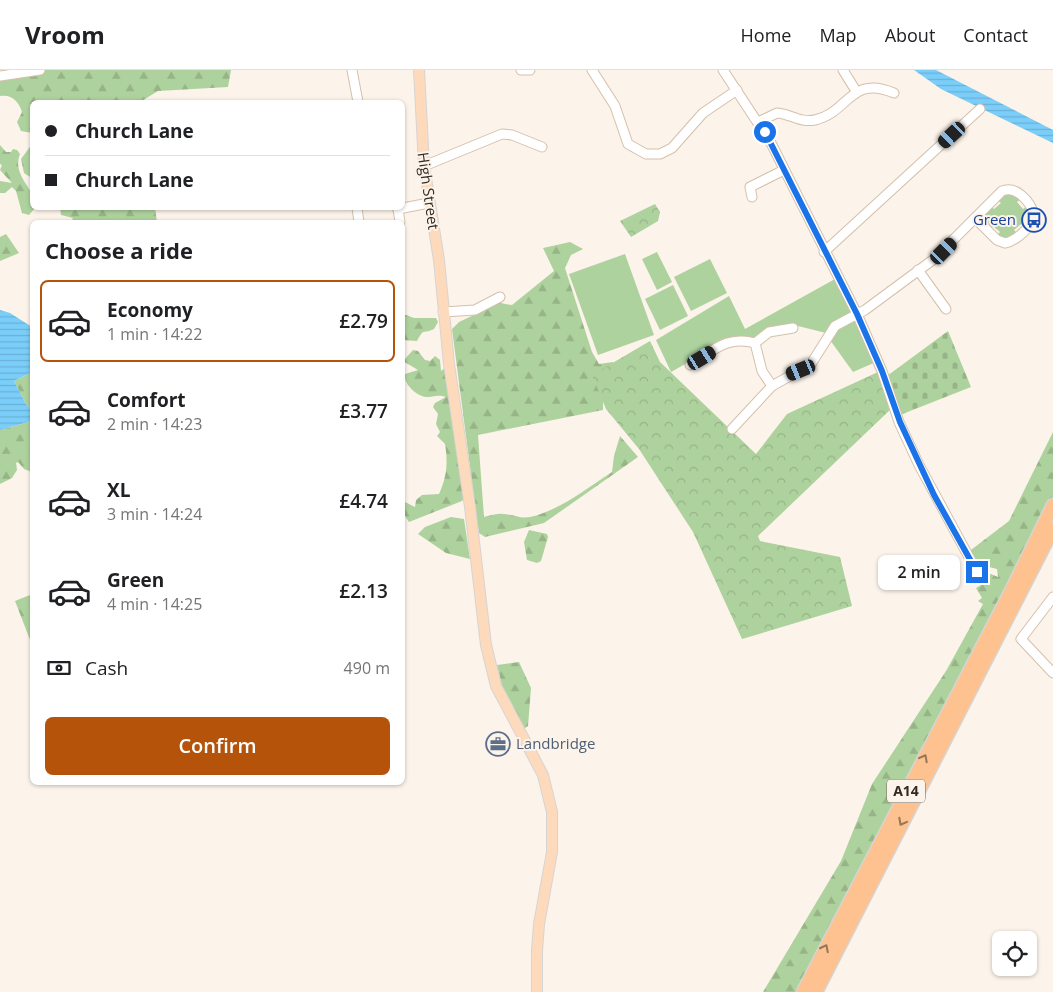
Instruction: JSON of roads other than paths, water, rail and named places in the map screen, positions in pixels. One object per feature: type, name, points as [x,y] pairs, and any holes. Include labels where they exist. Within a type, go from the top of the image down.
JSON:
[{"type":"highway","name":"A14","points":[[816,992],[1020,585],[1053,506]]},
{"type":"highway","name":"A14","points":[[803,992],[865,869],[1020,585],[1053,529]]},
{"type":"main road","name":"High Street","points":[[418,70],[424,166],[439,260],[443,312],[490,660],[496,686],[543,775],[552,812],[552,852],[539,924],[537,992]]},
{"type":"street","points":[[0,76],[40,70]]},
{"type":"street","points":[[352,70],[358,100]]},
{"type":"street","points":[[521,70],[530,70]]},
{"type":"street","points":[[592,70],[615,106],[628,144],[637,151],[646,154],[660,154],[672,148],[684,138],[703,114],[737,90]]},
{"type":"street","points":[[723,70],[758,122],[857,314],[882,371],[907,439],[934,495],[977,572]]},
{"type":"street","points":[[843,70],[856,91]]},
{"type":"street","points":[[758,122],[777,112],[801,120],[817,120],[834,111],[856,91],[874,88],[894,93]]},
{"type":"street","points":[[824,252],[980,109]]},
{"type":"street","points":[[424,166],[500,134],[512,135],[542,147]]},
{"type":"street","points":[[752,197],[750,187],[784,170]]},
{"type":"street","points":[[732,429],[772,386],[811,364],[832,329],[857,314],[944,251],[1002,191],[1008,189],[1018,192],[1031,207],[1034,215],[1030,225],[1012,241],[1005,243],[997,240],[976,219]]},
{"type":"street","points":[[405,207],[429,203]]},
{"type":"street","points":[[918,270],[946,309]]},
{"type":"street","points":[[443,312],[475,310],[500,297]]},
{"type":"street","points":[[755,344],[769,332],[793,328]]},
{"type":"street","points":[[690,365],[733,340],[743,340],[755,344]]},
{"type":"street","points":[[755,344],[760,368],[772,386]]},
{"type":"street","points":[[1053,597],[1021,639],[1053,674]]},
{"type":"water","points":[[914,70],[936,70],[1053,130],[1053,143],[941,89]]},
{"type":"water","points":[[0,310],[10,313],[30,326],[30,373],[14,381],[30,409],[30,422],[0,430]]},
{"type":"place","name":"Green","points":[[1034,220]]},
{"type":"place","name":"Landbridge","points":[[498,744]]}]
